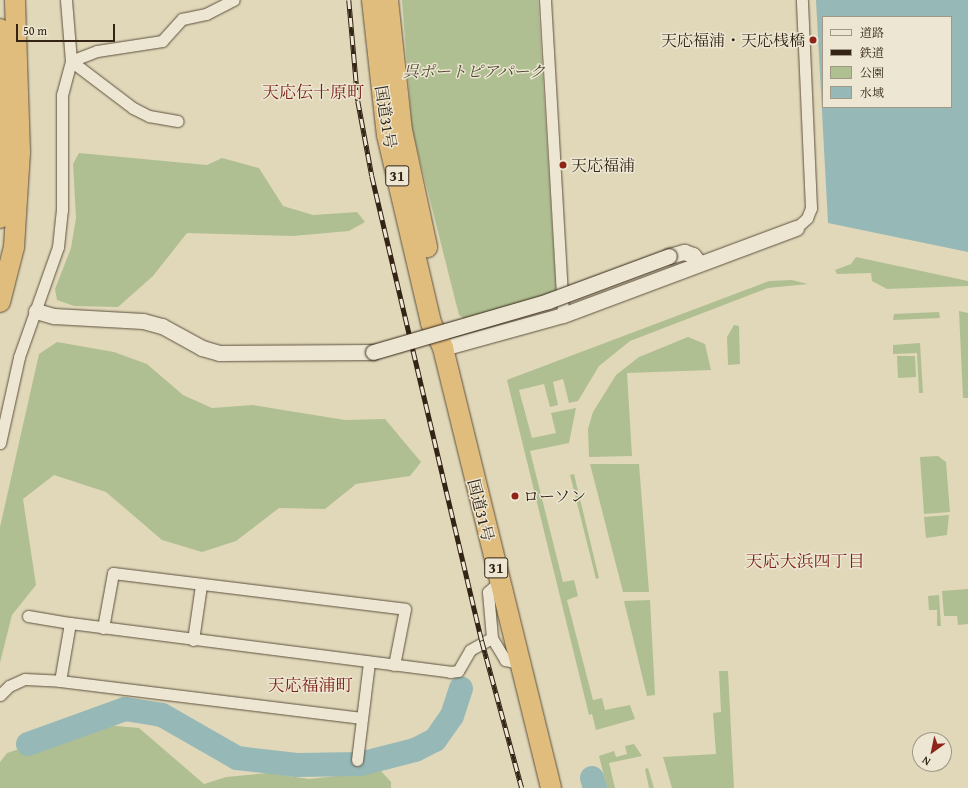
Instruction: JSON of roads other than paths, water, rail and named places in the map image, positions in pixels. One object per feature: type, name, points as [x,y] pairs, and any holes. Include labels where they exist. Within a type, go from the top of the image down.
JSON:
[{"type":"highway","points":[[0,302],[14,248],[20,152],[15,0]]},
{"type":"highway","name":"国道31号","points":[[372,0],[387,135],[431,323],[443,348]]},
{"type":"highway","name":"国道31号","points":[[388,0],[402,130],[442,320],[443,348],[499,582],[522,664],[551,788]]},
{"type":"highway","points":[[0,29],[4,136],[0,218]]},
{"type":"street","points":[[0,443],[19,357],[58,247],[62,210],[62,95],[71,60],[66,0]]},
{"type":"street","points":[[71,60],[97,51],[162,41],[182,19],[206,14],[234,0]]},
{"type":"street","points":[[545,0],[563,315]]},
{"type":"street","points":[[443,348],[563,315],[796,228],[807,218],[811,208],[802,0]]},
{"type":"street","points":[[71,60],[133,108],[149,116],[178,121]]},
{"type":"street","points":[[36,311],[54,316],[143,321],[162,326],[202,348],[219,353],[373,352],[548,301],[669,256],[684,252],[693,255],[699,263]]},
{"type":"street","points":[[103,628],[113,573],[405,609],[394,665]]},
{"type":"street","points":[[499,582],[488,592],[492,638],[505,660],[522,664]]},
{"type":"street","points":[[194,640],[201,584]]},
{"type":"street","points":[[28,616],[194,640],[394,665],[458,671],[470,650],[492,638]]},
{"type":"street","points":[[60,681],[70,623]]},
{"type":"street","points":[[357,760],[369,662]]},
{"type":"street","points":[[0,695],[9,686],[25,679],[60,681],[362,718]]},
{"type":"water","points":[[816,0],[968,0],[968,252],[828,223]]},
{"type":"waterway","points":[[28,744],[125,709],[162,715],[237,758],[297,765],[360,764],[415,750],[435,740],[452,716],[461,688]]},
{"type":"waterway","points":[[592,778],[595,788]]},
{"type":"railway","points":[[349,0],[358,101],[372,176],[482,641],[522,788]]},
{"type":"place","name":"天応福浦・天応桟橋","points":[[813,40]]},
{"type":"place","name":"天応福浦","points":[[563,165]]},
{"type":"place","name":"ローソン","points":[[515,496]]},
{"type":"district","name":"天応伝十原町","points":[[313,92]]},
{"type":"district","name":"天応大浜四丁目","points":[[805,561]]},
{"type":"district","name":"天応福浦町","points":[[310,685]]},
{"type":"park label","name":"呉ポートピアパーク","points":[[474,71]]}]
